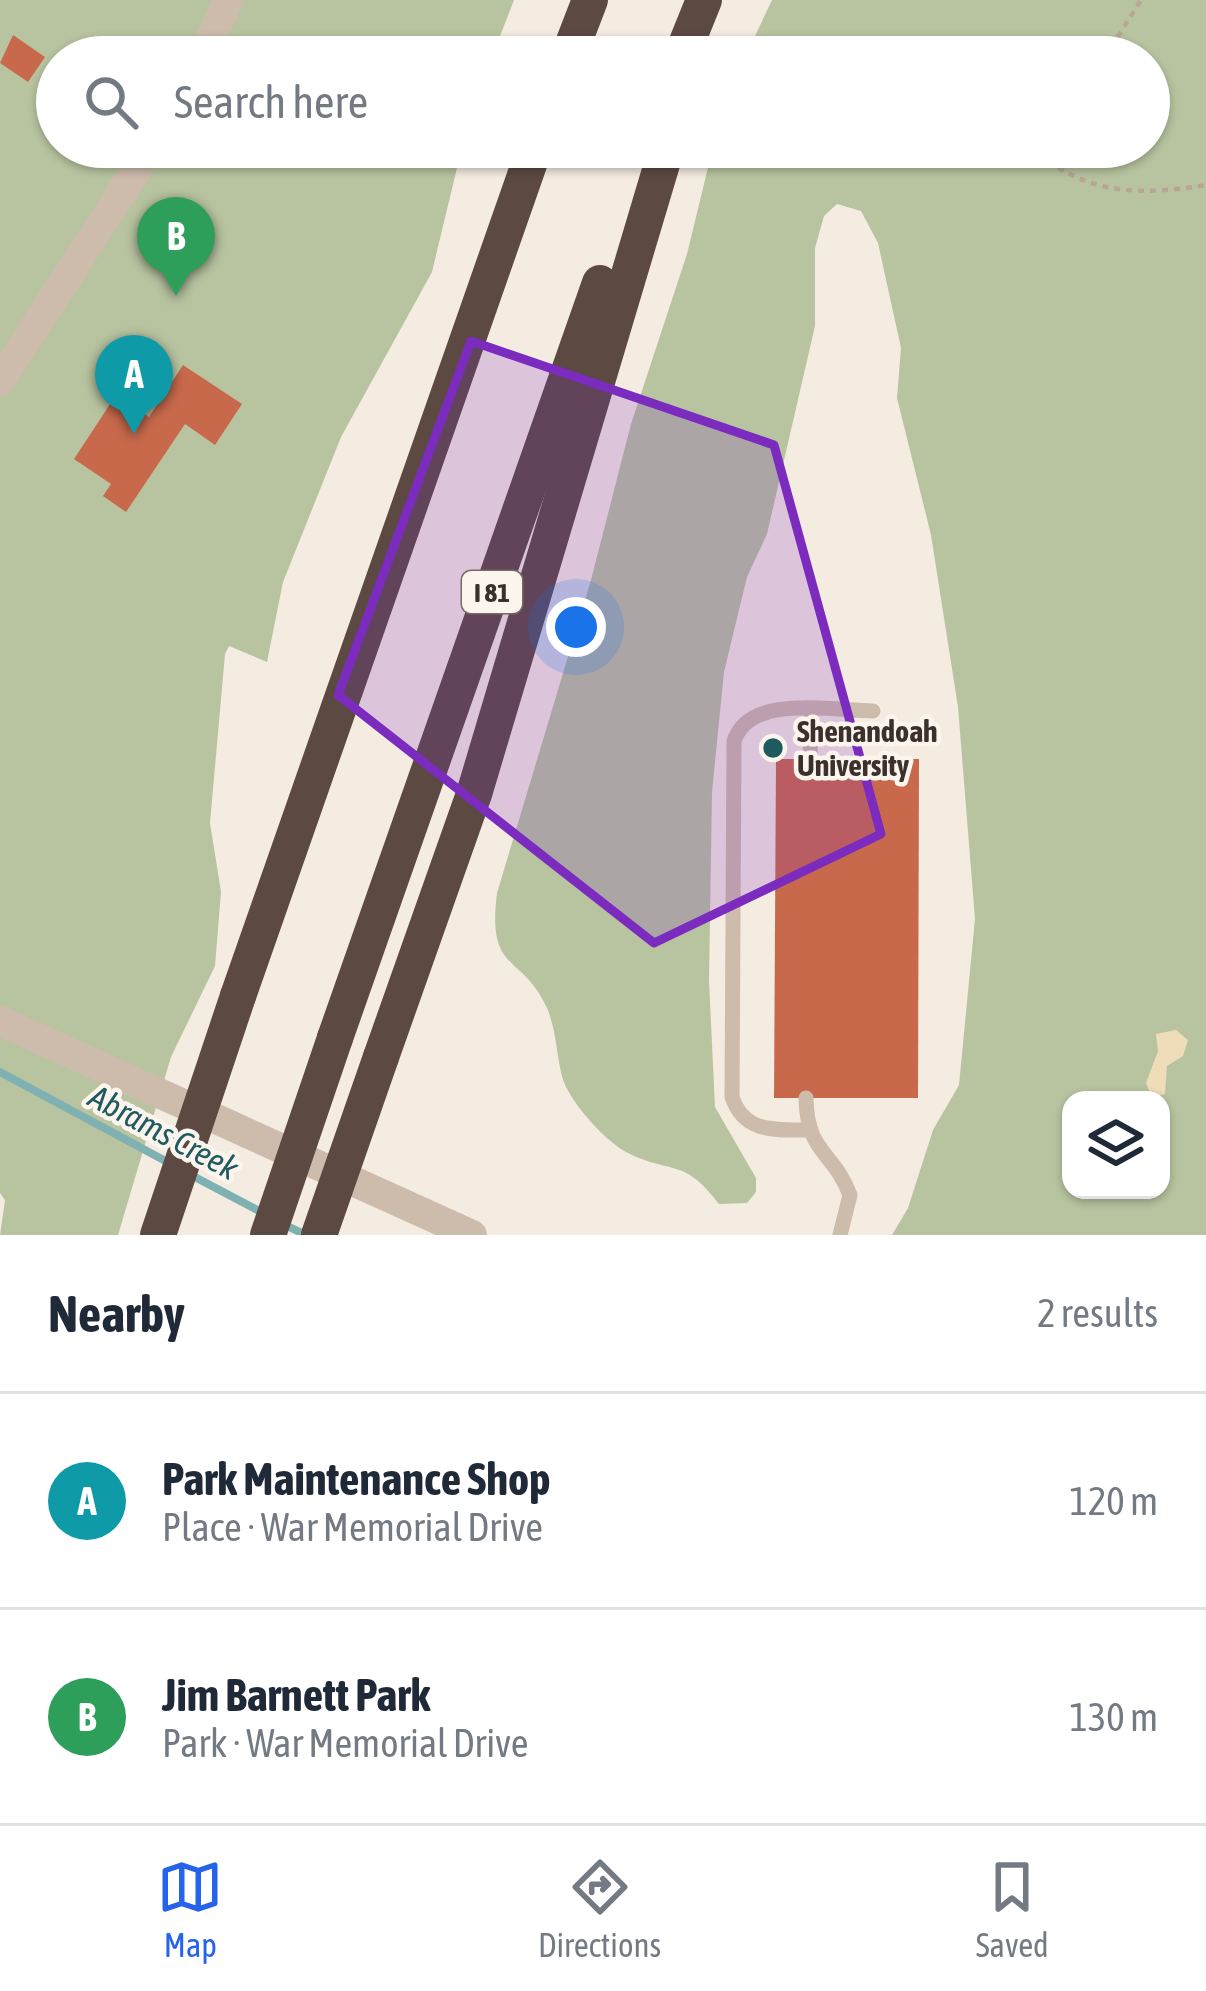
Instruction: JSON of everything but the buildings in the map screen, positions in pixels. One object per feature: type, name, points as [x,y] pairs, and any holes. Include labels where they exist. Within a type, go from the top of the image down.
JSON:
[{"type":"highway","points":[[576,36],[590,0]]},
{"type":"highway","points":[[689,36],[704,0]]},
{"type":"highway","points":[[703,36],[714,0]]},
{"type":"highway","points":[[158,1235],[528,168]]},
{"type":"highway","name":"I 81","points":[[268,1235],[641,168]]},
{"type":"highway","points":[[319,1235],[474,794],[661,168]]},
{"type":"street","points":[[212,36],[228,0]]},
{"type":"street","points":[[0,381],[137,168]]},
{"type":"street","points":[[0,1021],[472,1235]]},
{"type":"lane","points":[[808,1130],[758,1128],[742,1116],[732,1097],[734,741],[749,718],[766,711],[873,711]]},
{"type":"lane","points":[[810,759],[811,711]]},
{"type":"lane","points":[[806,1098],[808,1130],[850,1195],[841,1235]]},
{"type":"path","points":[[1118,36],[1141,0]]},
{"type":"path","points":[[1061,168],[1112,189],[1147,193],[1206,185]]},
{"type":"highlighted area","points":[[471,341],[774,445],[881,834],[654,943],[338,695]]},
{"type":"green space","points":[[0,0],[514,0],[500,36],[36,36],[36,168],[457,168],[432,272],[341,437],[283,582],[267,662],[229,646],[225,654],[210,823],[221,892],[215,966],[171,1057],[118,1235],[0,1235],[5,1200],[0,1193]]},
{"type":"green space","points":[[772,0],[1206,0],[1206,1235],[892,1235],[908,1208],[933,1130],[959,1085],[975,919],[958,707],[931,535],[897,398],[901,348],[878,243],[861,211],[837,204],[824,216],[815,248],[815,326],[767,534],[747,577],[724,672],[712,792],[709,981],[715,1107],[756,1178],[756,1192],[747,1203],[719,1204],[685,1173],[617,1147],[579,1107],[565,1085],[545,1004],[501,950],[495,919],[497,893],[591,580],[631,424],[687,254],[708,168],[1170,168],[1170,36],[755,36]]},
{"type":"sand","points":[[1176,1030],[1188,1040],[1183,1056],[1167,1066],[1165,1091],[1149,1091],[1146,1083],[1158,1051],[1156,1034]]},
{"type":"waterway","name":"Abrams Creek","points":[[0,1072],[173,1165]]},
{"type":"waterway","name":"Abrams Creek","points":[[191,1175],[263,1213]]},
{"type":"waterway","name":"Abrams Creek","points":[[281,1223],[306,1235]]},
{"type":"place","name":"Jim Barnett Park","points":[[176,296]]},
{"type":"place","name":"Park Maintenance Shop","points":[[134,434]]},
{"type":"place","name":"Shenandoah University","points":[[773,748]]}]
